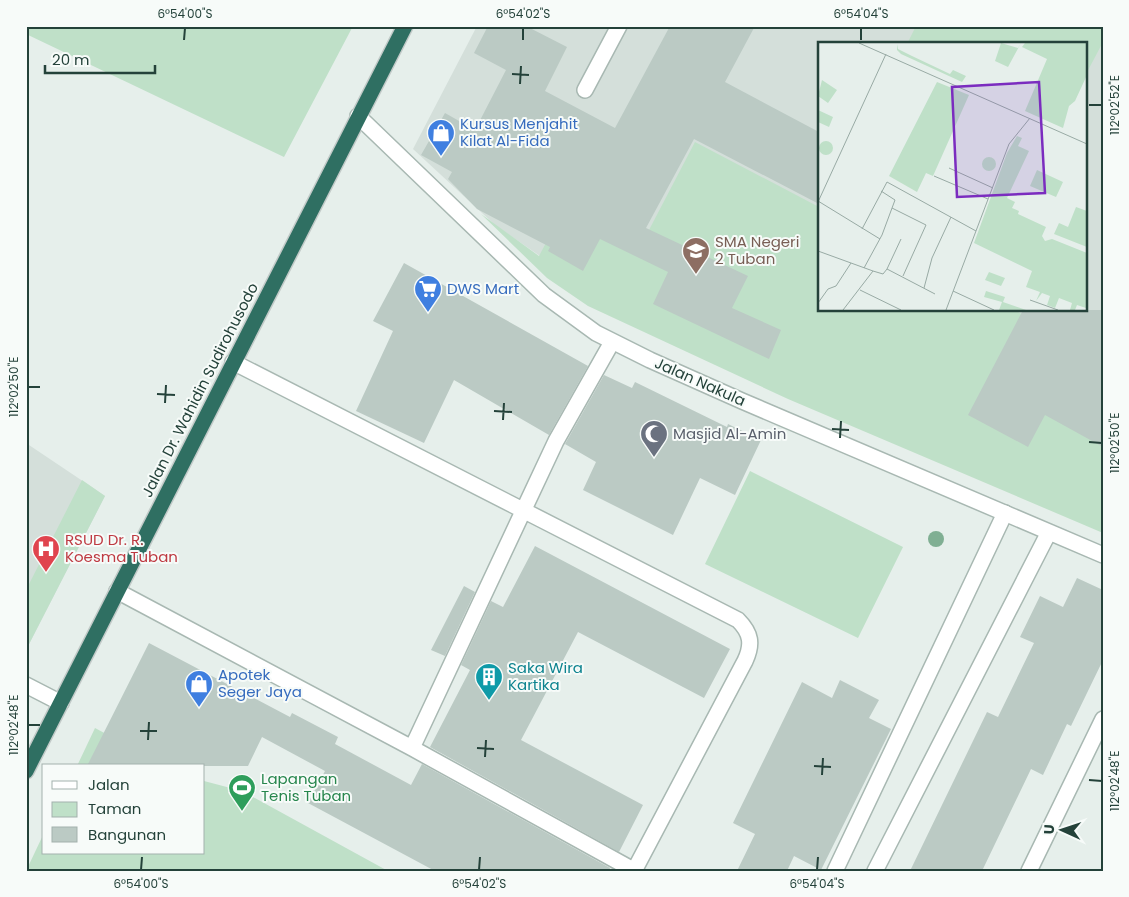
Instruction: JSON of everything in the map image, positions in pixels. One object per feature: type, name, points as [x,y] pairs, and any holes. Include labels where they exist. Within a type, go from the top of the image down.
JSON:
[{"type":"highway","name":"Jalan Dr. Wahidin Sudirohusodo","points":[[27,768],[405,26]]},
{"type":"street","points":[[585,90],[619,26]]},
{"type":"street","name":"Jalan Nakula","points":[[358,116],[544,296],[562,310],[612,342],[1103,555]]},
{"type":"street","points":[[412,748],[556,441],[612,342]]},
{"type":"street","points":[[117,591],[412,748],[635,871],[745,661],[750,650],[749,635],[748,630],[738,620],[233,362]]},
{"type":"street","points":[[835,871],[1005,513]]},
{"type":"street","points":[[875,871],[1049,532]]},
{"type":"street","points":[[26,685],[61,702]]},
{"type":"street","points":[[1029,871],[1103,719]]},
{"type":"shaded area","name":"SMA Negeri 2 Tuban","points":[[477,26],[1103,26],[1103,510],[540,256],[495,225],[413,149]]},
{"type":"shaded area","name":"RSUD Dr. R. Koesma Tuban","points":[[26,443],[105,496],[26,650]]},
{"type":"green space","points":[[26,26],[353,26],[284,157],[26,34]]},
{"type":"green space","points":[[916,26],[1103,26],[1103,42],[1086,74],[1086,42],[908,42]]},
{"type":"green space","points":[[695,142],[818,206],[818,311],[1016,311],[1103,357],[1103,533],[788,399],[588,306],[547,278],[481,214],[539,256],[563,211],[638,251]]},
{"type":"green space","points":[[750,471],[903,547],[858,638],[705,564]]},
{"type":"green space","points":[[82,480],[105,496],[26,650],[26,590]]},
{"type":"green space","points":[[95,728],[162,764],[78,764]]},
{"type":"green space","name":"Lapangan Tenis Tuban","points":[[205,781],[242,791],[388,871],[26,871],[42,837],[42,854],[205,854]]},
{"type":"building","points":[[488,26],[526,26],[567,47],[545,91],[615,128],[670,26],[755,26],[725,82],[818,131],[818,203],[694,139],[646,228],[748,276],[732,308],[781,330],[769,359],[653,304],[668,272],[600,239],[583,271],[548,251],[550,247],[477,209],[448,179],[452,172],[421,155],[445,113],[475,130],[506,70],[474,53]]},
{"type":"building","points":[[404,263],[588,366],[549,435],[454,380],[424,443],[356,411],[393,331],[373,321]]},
{"type":"building","points":[[1103,310],[1103,447],[1045,415],[1028,447],[968,415],[1022,311]]},
{"type":"building","name":"Masjid Al-Amin","points":[[604,375],[632,388],[635,382],[727,427],[728,424],[761,440],[735,495],[700,478],[673,535],[583,490],[596,462],[565,444]]},
{"type":"building","name":"Saka Wira Kartika","points":[[535,546],[730,649],[704,698],[578,632],[521,740],[643,805],[619,852],[430,747],[470,670],[461,665],[491,601],[503,607]]},
{"type":"building","points":[[1077,578],[1103,590],[1103,660],[1071,726],[1067,724],[1043,775],[1031,769],[982,871],[910,871],[987,712],[998,717],[1034,643],[1020,637],[1040,596],[1063,607]]},
{"type":"building","points":[[464,586],[475,592],[445,656],[431,650]]},
{"type":"building","points":[[149,643],[290,717],[292,713],[338,737],[335,744],[411,785],[422,764],[610,868],[609,871],[435,871],[308,803],[325,771],[262,737],[248,766],[88,764]]},
{"type":"building","points":[[840,680],[879,700],[869,718],[891,729],[821,870],[794,856],[787,871],[737,871],[755,834],[733,823],[802,682],[832,698]]},
{"type":"place","name":"Kursus Menjahit Kilat Al-Fida","points":[[441,157]]},
{"type":"place","name":"SMA Negeri 2 Tuban","points":[[696,275]]},
{"type":"place","name":"DWS Mart","points":[[428,313]]},
{"type":"place","name":"Masjid Al-Amin","points":[[654,458]]},
{"type":"place","name":"RSUD Dr. R. Koesma Tuban","points":[[46,573]]},
{"type":"place","name":"Saka Wira Kartika","points":[[489,701]]},
{"type":"place","name":"Apotek Seger Jaya","points":[[199,708]]},
{"type":"place","name":"Lapangan Tenis Tuban","points":[[242,812]]}]
